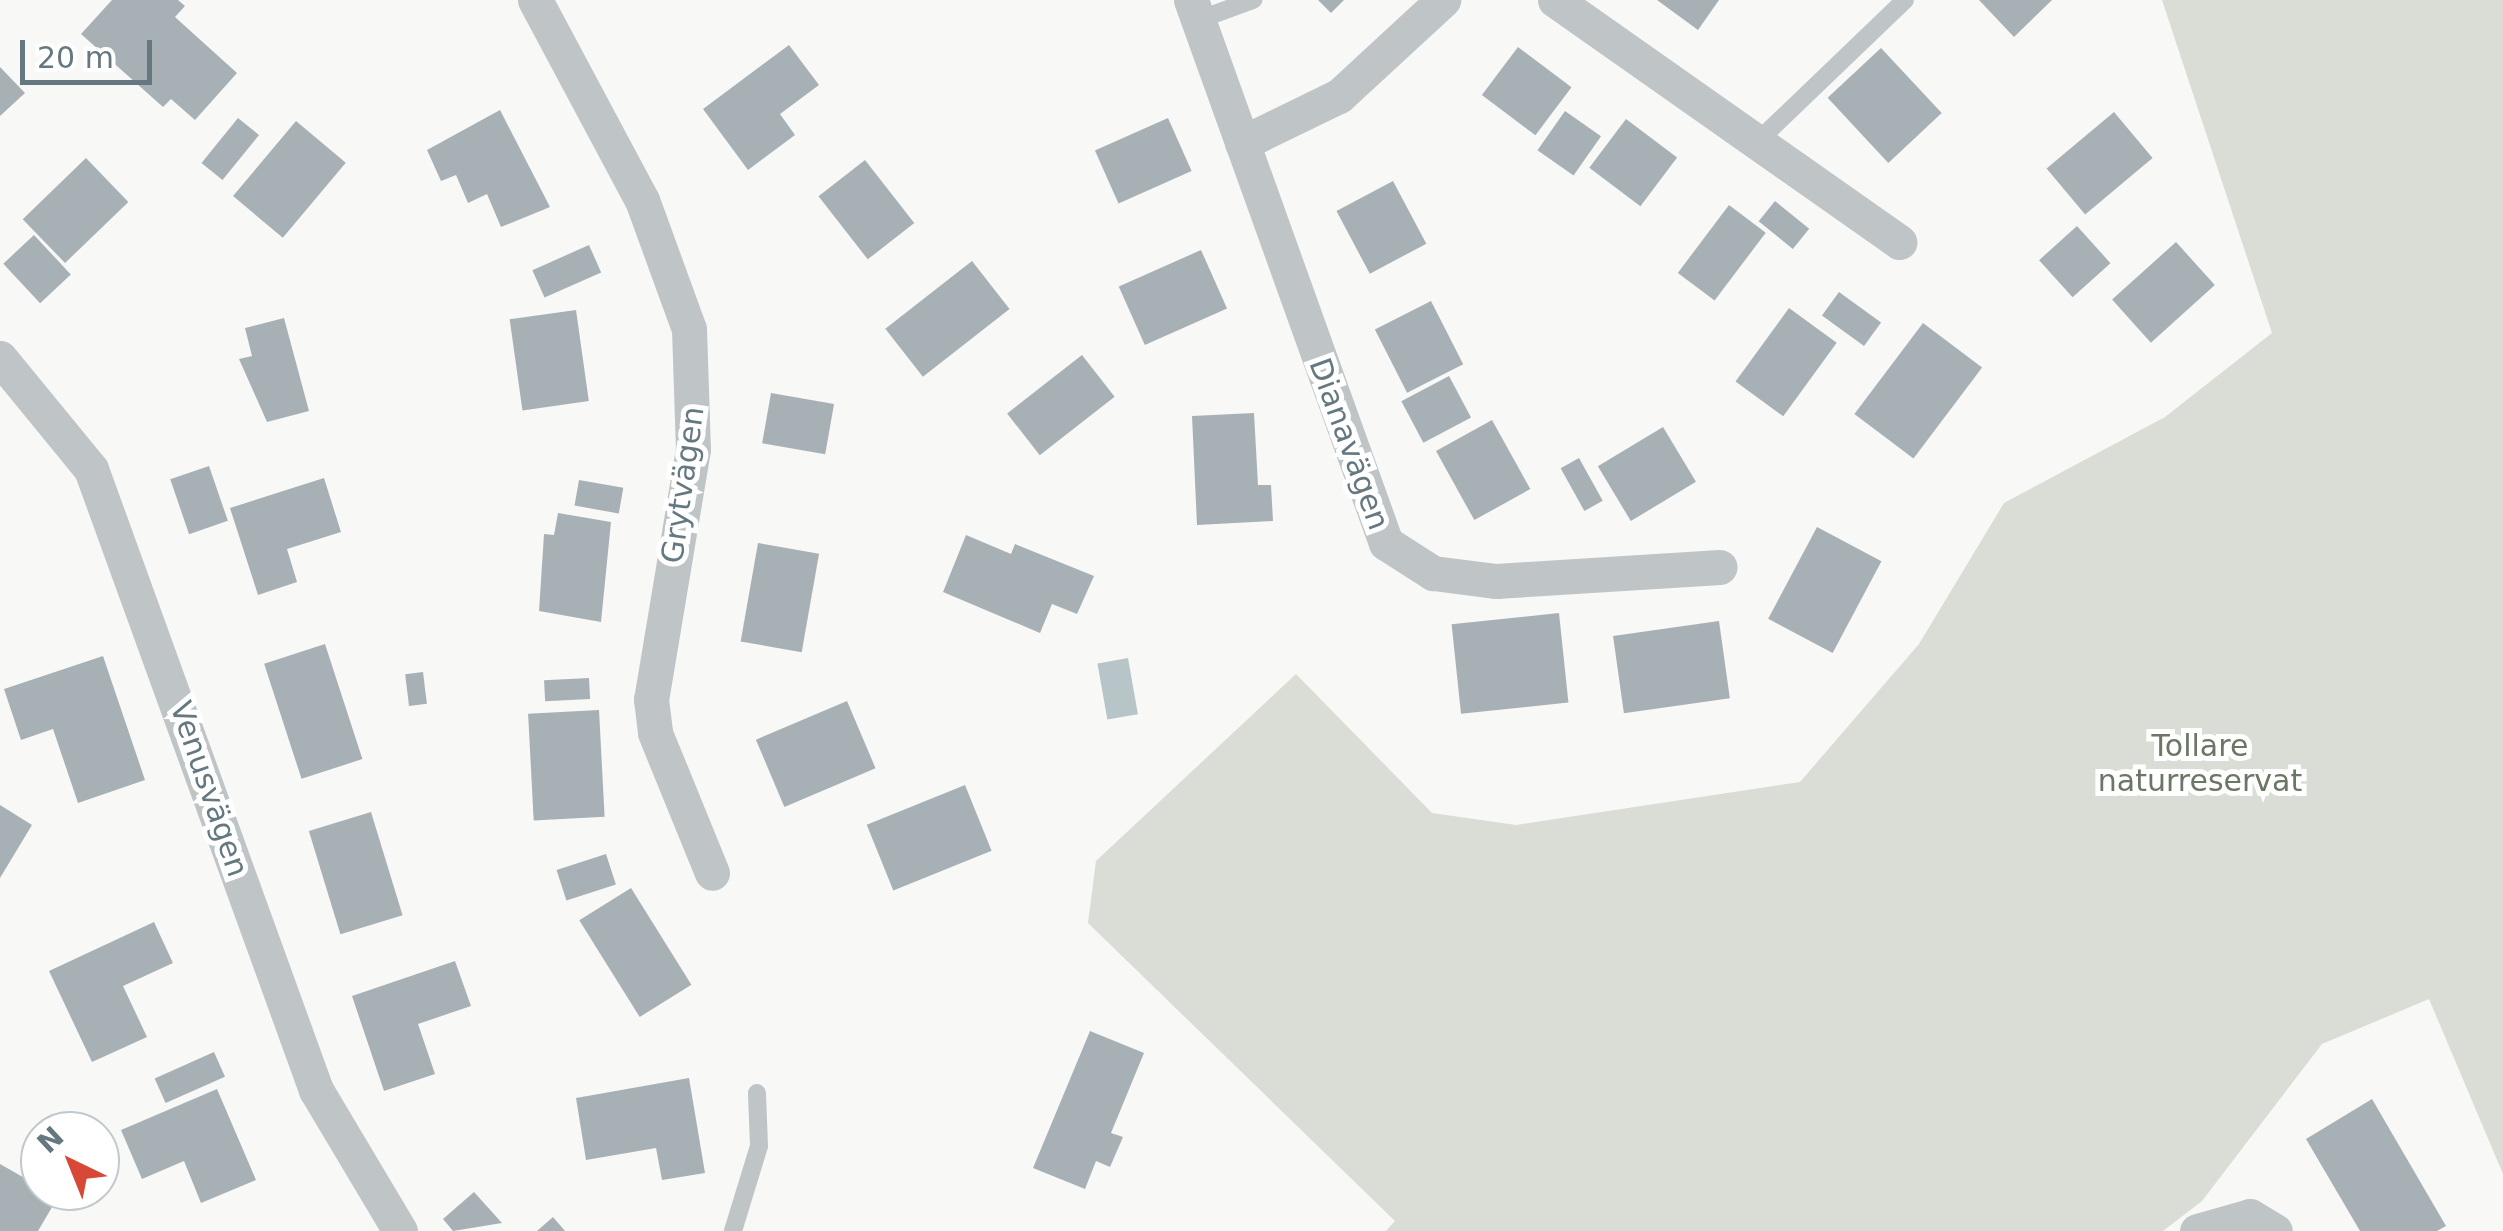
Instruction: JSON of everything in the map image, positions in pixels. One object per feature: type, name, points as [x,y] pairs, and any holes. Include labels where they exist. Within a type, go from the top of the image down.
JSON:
[{"type":"street","name":"Grytvägen","points":[[535,0],[642,200],[693,347],[693,449],[650,699],[654,733],[712,873]]},
{"type":"street","points":[[1242,143],[1339,96],[1443,0]]},
{"type":"street","points":[[1555,0],[1899,242]]},
{"type":"street","name":"Dianavägen","points":[[1194,10],[1370,511],[1408,564],[1496,581],[1720,566]]},
{"type":"street","name":"Venusvägen","points":[[0,358],[91,469],[316,1090],[400,1231]]},
{"type":"street","points":[[2197,1231],[2250,1216],[2275,1231]]},
{"type":"lane","name":"Dianavägen","points":[[1194,10],[1252,0]]},
{"type":"lane","points":[[1757,142],[1905,0]]},
{"type":"lane","points":[[733,1231],[759,1146],[757,1093]]},
{"type":"green space","name":"Tollare naturreservat","points":[[2162,0],[2503,0],[2503,1174],[2429,999],[2322,1044],[2202,1201],[2163,1231],[1386,1231],[1395,1221],[1088,923],[1096,861],[1296,674],[1432,813],[1516,825],[1800,782],[1919,644],[2004,503],[2165,417],[2272,333]]},
{"type":"shaded area","points":[[1128,658],[1138,714],[1107,720],[1097,663]]},
{"type":"building","points":[[112,0],[178,0],[185,6],[175,17],[237,73],[195,120],[171,99],[163,107],[81,34]]},
{"type":"building","points":[[1318,0],[1344,0],[1331,13]]},
{"type":"building","points":[[1657,0],[1719,0],[1698,30]]},
{"type":"building","points":[[1979,0],[2052,0],[2014,37]]},
{"type":"building","points":[[789,45],[819,85],[780,114],[795,135],[748,170],[703,109]]},
{"type":"building","points":[[1518,47],[1572,87],[1535,135],[1482,95]]},
{"type":"building","points":[[1881,48],[1942,113],[1888,163],[1828,98]]},
{"type":"building","points":[[0,67],[25,93],[0,116]]},
{"type":"building","points":[[500,110],[550,207],[501,227],[487,194],[468,203],[456,175],[441,181],[427,150]]},
{"type":"building","points":[[1565,111],[1601,136],[1574,176],[1537,150]]},
{"type":"building","points":[[2114,112],[2153,158],[2085,215],[2047,169]]},
{"type":"building","points":[[238,118],[259,135],[222,180],[201,163]]},
{"type":"building","points":[[1168,118],[1192,171],[1119,204],[1095,151]]},
{"type":"building","points":[[1626,119],[1677,158],[1640,206],[1589,168]]},
{"type":"building","points":[[296,121],[346,163],[283,238],[233,196]]},
{"type":"building","points":[[86,158],[128,202],[65,263],[23,219]]},
{"type":"building","points":[[865,160],[914,223],[868,259],[819,196]]},
{"type":"building","points":[[1393,181],[1426,244],[1370,274],[1336,211]]},
{"type":"building","points":[[1775,201],[1809,229],[1793,249],[1759,221]]},
{"type":"building","points":[[1729,205],[1766,233],[1715,301],[1678,273]]},
{"type":"building","points":[[2077,226],[2110,263],[2073,297],[2039,260]]},
{"type":"building","points":[[34,235],[71,274],[40,303],[3,264]]},
{"type":"building","points":[[2176,242],[2215,285],[2151,343],[2112,300]]},
{"type":"building","points":[[589,245],[601,272],[545,298],[532,270]]},
{"type":"building","points":[[1201,250],[1227,308],[1145,345],[1119,287]]},
{"type":"building","points":[[972,261],[1010,309],[923,377],[885,329]]},
{"type":"building","points":[[1839,292],[1881,323],[1864,346],[1822,315]]},
{"type":"building","points":[[1431,301],[1463,364],[1407,393],[1375,330]]},
{"type":"building","points":[[1789,308],[1837,343],[1783,416],[1736,382]]},
{"type":"building","points":[[576,310],[589,401],[522,410],[510,319]]},
{"type":"building","points":[[284,318],[309,411],[267,422],[239,359],[252,356],[245,328]]},
{"type":"building","points":[[1923,323],[1982,368],[1913,459],[1854,414]]},
{"type":"building","points":[[1082,355],[1115,397],[1040,455],[1007,413]]},
{"type":"building","points":[[1449,376],[1471,417],[1423,443],[1401,401]]},
{"type":"building","points":[[771,393],[834,404],[825,454],[762,443]]},
{"type":"building","points":[[1254,413],[1258,485],[1271,485],[1273,521],[1197,525],[1192,416]]},
{"type":"building","points":[[1492,420],[1530,489],[1474,520],[1436,451]]},
{"type":"building","points":[[1663,427],[1696,482],[1631,521],[1598,466]]},
{"type":"building","points":[[1579,458],[1603,501],[1584,511],[1561,468]]},
{"type":"building","points":[[209,466],[228,521],[189,534],[170,479]]},
{"type":"building","points":[[324,478],[341,532],[287,549],[297,582],[258,595],[230,508]]},
{"type":"building","points":[[579,480],[623,488],[619,513],[574,506]]},
{"type":"building","points":[[558,513],[611,522],[601,622],[539,611],[544,534],[554,535]]},
{"type":"building","points":[[1817,527],[1881,561],[1833,653],[1768,619]]},
{"type":"building","points":[[966,535],[1011,554],[1015,544],[1094,576],[1077,614],[1052,604],[1040,633],[943,592]]},
{"type":"building","points":[[758,543],[819,554],[802,652],[741,641]]},
{"type":"building","points":[[1559,613],[1568,703],[1461,714],[1452,624]]},
{"type":"building","points":[[1719,621],[1730,698],[1624,713],[1613,636]]},
{"type":"building","points":[[325,644],[362,759],[302,779],[264,664]]},
{"type":"building","points":[[103,656],[145,780],[78,803],[53,729],[21,740],[4,689]]},
{"type":"building","points":[[423,672],[427,704],[409,706],[405,674]]},
{"type":"building","points":[[589,678],[590,699],[545,701],[544,680]]},
{"type":"building","points":[[847,701],[876,768],[784,807],[756,740]]},
{"type":"building","points":[[599,710],[605,817],[534,821],[528,714]]},
{"type":"building","points":[[965,785],[992,851],[893,891],[867,825]]},
{"type":"building","points":[[0,805],[32,825],[0,878]]},
{"type":"building","points":[[371,812],[403,915],[340,934],[309,831]]},
{"type":"building","points":[[606,854],[616,884],[566,901],[557,870]]},
{"type":"building","points":[[631,888],[691,985],[640,1017],[579,920]]},
{"type":"building","points":[[154,922],[173,963],[123,986],[147,1037],[92,1062],[49,971]]},
{"type":"building","points":[[455,961],[471,1006],[418,1024],[435,1074],[384,1091],[352,996]]},
{"type":"building","points":[[1090,1031],[1144,1053],[1111,1133],[1123,1137],[1110,1167],[1096,1161],[1085,1189],[1033,1168]]},
{"type":"building","points":[[214,1052],[225,1077],[166,1103],[155,1078]]},
{"type":"building","points":[[689,1078],[705,1173],[662,1180],[656,1148],[586,1160],[576,1098]]},
{"type":"building","points":[[217,1089],[256,1180],[201,1203],[184,1161],[142,1179],[121,1130]]},
{"type":"building","points":[[2372,1099],[2446,1226],[2437,1231],[2360,1231],[2306,1139]]},
{"type":"building","points":[[0,1164],[20,1175],[20,1211],[50,1211],[38,1231],[0,1231]]},
{"type":"building","points":[[474,1192],[502,1223],[453,1231],[443,1219]]},
{"type":"building","points":[[553,1217],[565,1231],[537,1231]]}]
